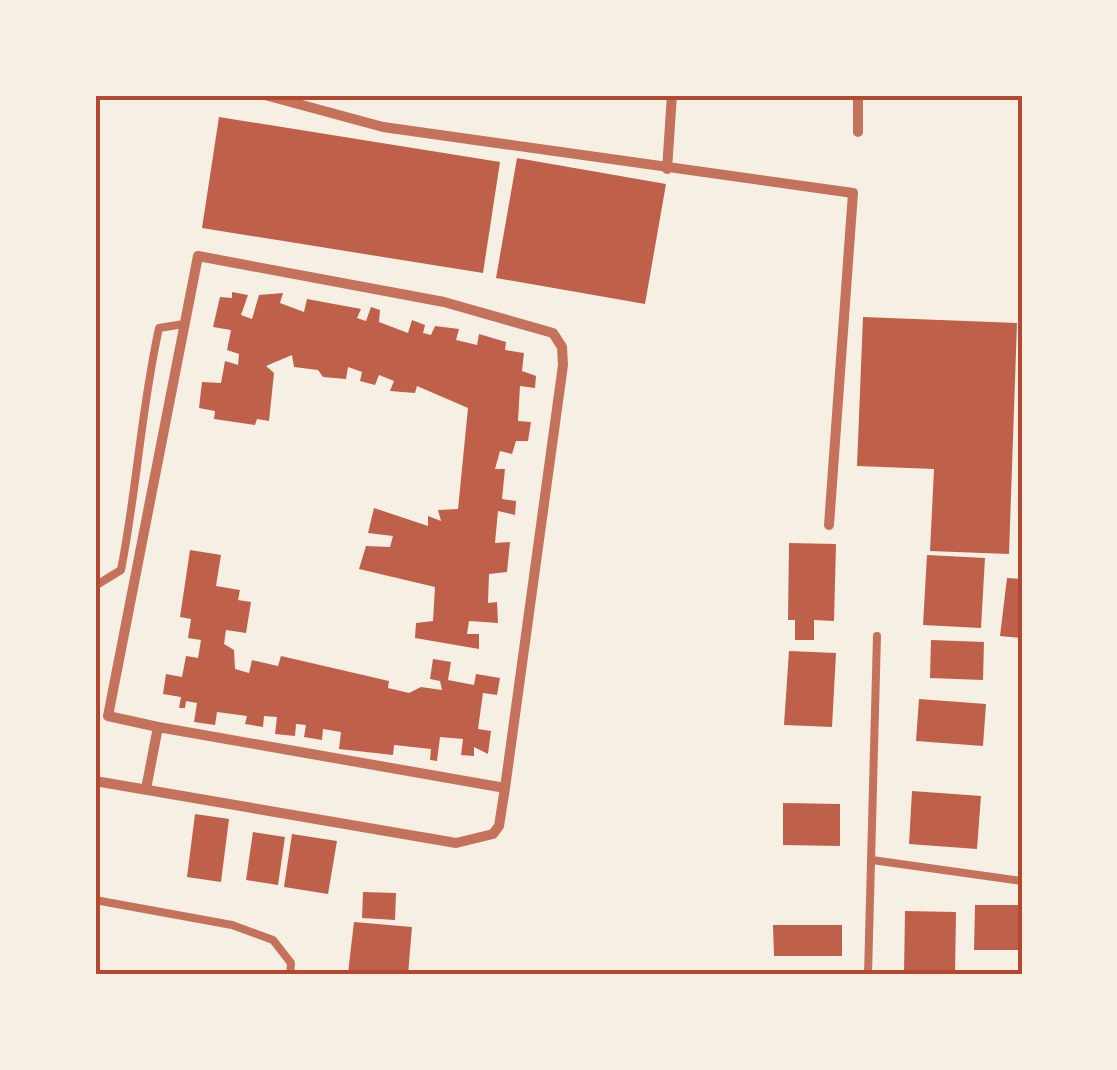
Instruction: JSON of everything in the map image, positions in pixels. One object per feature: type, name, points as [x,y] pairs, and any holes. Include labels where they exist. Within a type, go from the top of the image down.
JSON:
[{"type":"street","points":[[265,95],[384,127],[667,170],[854,193],[829,525]]},
{"type":"street","points":[[667,170],[672,95]]},
{"type":"street","points":[[858,95],[858,132]]},
{"type":"street","points":[[95,780],[456,843],[493,834],[499,826],[564,365],[562,347],[553,333],[444,302],[198,256],[108,716],[504,788]]},
{"type":"street","points":[[146,788],[158,727]]},
{"type":"lane","points":[[95,586],[121,570],[132,515],[142,405],[159,328],[184,324]]},
{"type":"lane","points":[[868,975],[876,636]]},
{"type":"lane","points":[[872,860],[1022,880]]},
{"type":"lane","points":[[95,900],[232,924],[273,940],[291,963],[290,975]]},
{"type":"building","points":[[219,117],[500,162],[483,273],[202,228]]},
{"type":"building","points":[[517,158],[666,184],[645,304],[496,278]]},
{"type":"building","points":[[232,292],[248,295],[241,315],[252,319],[259,295],[283,293],[280,303],[304,312],[307,299],[361,309],[357,318],[366,321],[371,307],[380,310],[379,322],[408,333],[412,320],[425,325],[423,333],[431,335],[435,326],[459,329],[456,340],[477,345],[479,334],[506,342],[505,350],[524,353],[522,371],[536,376],[535,388],[520,386],[518,421],[531,422],[528,441],[516,441],[512,454],[500,451],[495,469],[505,469],[502,499],[516,501],[515,515],[498,511],[495,543],[510,542],[507,572],[489,574],[488,603],[497,602],[498,623],[469,621],[467,634],[479,634],[479,649],[415,638],[416,623],[433,621],[435,587],[359,569],[366,546],[390,547],[393,536],[368,533],[374,508],[428,526],[428,516],[441,521],[438,510],[458,509],[468,408],[417,386],[415,393],[390,391],[394,381],[379,375],[375,385],[360,381],[362,372],[348,367],[346,379],[323,377],[318,370],[294,367],[292,355],[266,366],[274,373],[269,421],[257,419],[255,425],[214,419],[215,411],[199,408],[202,382],[221,383],[225,361],[238,365],[239,354],[227,350],[231,330],[213,327],[220,297],[232,298]]},
{"type":"building","points":[[863,317],[1017,323],[1009,554],[930,551],[934,469],[857,466]]},
{"type":"building","points":[[789,543],[836,544],[834,621],[814,620],[814,640],[795,640],[795,620],[788,620]]},
{"type":"building","points":[[190,550],[221,555],[216,586],[240,590],[238,600],[251,602],[246,633],[226,630],[224,644],[234,650],[235,669],[249,673],[252,660],[278,666],[281,656],[389,681],[388,688],[409,693],[421,687],[442,690],[440,681],[430,679],[433,659],[451,662],[448,680],[474,685],[476,674],[500,678],[497,695],[483,693],[478,729],[491,731],[488,754],[474,747],[474,756],[461,755],[463,739],[440,737],[437,761],[430,760],[431,749],[394,745],[393,755],[339,749],[341,732],[323,729],[322,740],[304,737],[306,725],[296,724],[295,736],[275,734],[277,717],[264,716],[263,727],[245,724],[247,716],[217,712],[215,725],[194,722],[197,703],[186,701],[185,708],[179,708],[181,697],[163,694],[166,674],[182,677],[186,656],[198,658],[201,640],[188,638],[191,619],[180,617]]},
{"type":"building","points":[[927,555],[985,558],[981,628],[923,625]]},
{"type":"building","points":[[1007,578],[1022,579],[1022,638],[1000,636]]},
{"type":"building","points":[[931,640],[984,642],[983,680],[930,678]]},
{"type":"building","points":[[789,651],[836,653],[832,727],[784,725]]},
{"type":"building","points":[[919,699],[986,704],[983,746],[916,741]]},
{"type":"building","points":[[912,791],[981,796],[977,849],[909,844]]},
{"type":"building","points":[[783,803],[840,804],[840,846],[783,845]]},
{"type":"building","points":[[195,814],[229,819],[221,882],[187,877]]},
{"type":"building","points":[[253,832],[285,837],[278,885],[246,880]]},
{"type":"building","points":[[292,834],[337,841],[328,894],[284,887]]},
{"type":"building","points":[[363,892],[396,893],[395,920],[362,918]]},
{"type":"building","points":[[975,905],[1022,905],[1022,950],[974,950]]},
{"type":"building","points":[[905,911],[956,912],[955,975],[904,975]]},
{"type":"building","points":[[354,922],[412,927],[408,975],[348,973]]},
{"type":"building","points":[[773,925],[842,925],[842,956],[774,956]]}]
